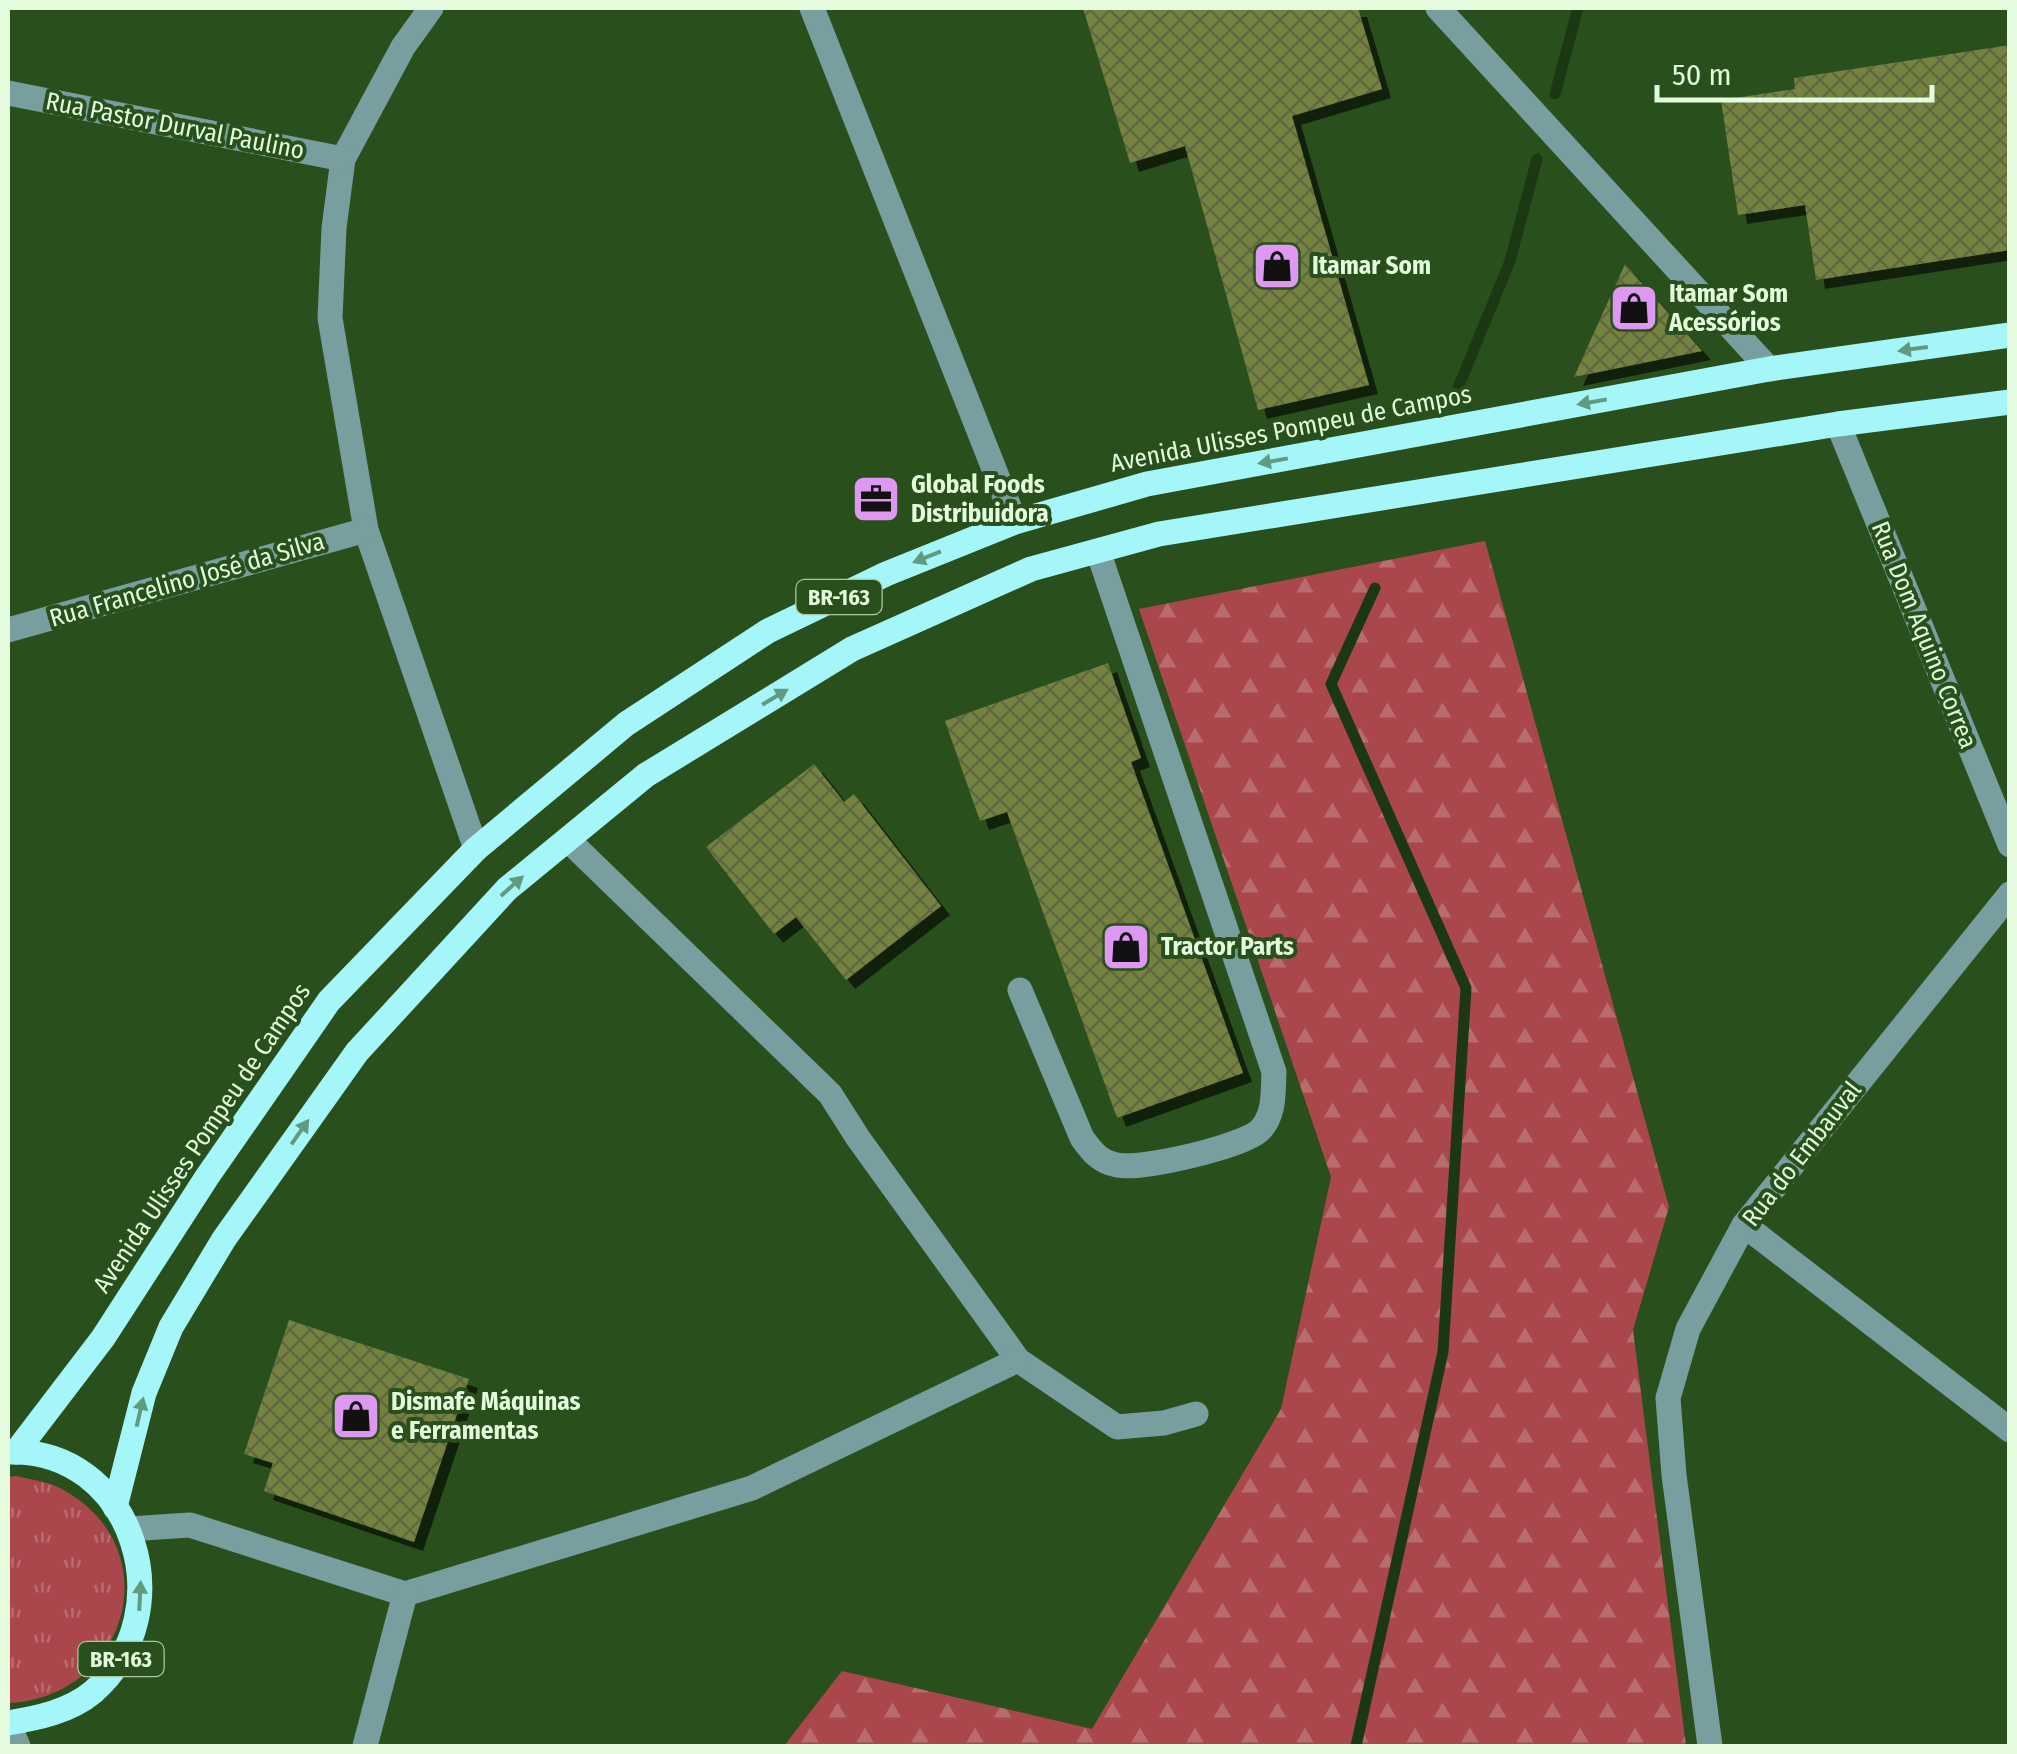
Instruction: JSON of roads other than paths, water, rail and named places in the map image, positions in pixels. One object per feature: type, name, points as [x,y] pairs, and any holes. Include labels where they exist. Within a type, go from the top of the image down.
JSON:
[{"type":"main road","name":"Avenida Ulisses Pompeu de Campos","points":[[12,1452],[103,1338],[206,1177],[329,1000],[476,849],[626,724],[768,631],[886,574],[1015,522],[1147,484],[1769,370],[2010,335]]},
{"type":"main road","name":"BR-163","points":[[115,1506],[144,1393],[164,1343],[224,1239],[357,1052],[507,890],[646,775],[852,650],[1031,569],[1159,534],[1838,424],[2010,402]]},
{"type":"main road","points":[[12,1452],[45,1458],[72,1469],[96,1485],[129,1529]]},
{"type":"main road","name":"BR-163","points":[[8,1723],[53,1714],[92,1692],[122,1658],[139,1617],[141,1572],[129,1529]]},
{"type":"street","points":[[431,8],[403,47],[342,159],[330,318],[366,530],[476,849]]},
{"type":"street","points":[[812,8],[1015,522]]},
{"type":"street","points":[[1438,8],[1769,370]]},
{"type":"street","name":"Rua Pastor Durval Paulino","points":[[8,93],[342,159]]},
{"type":"street","name":"Rua Dom Aquino Correa","points":[[1838,424],[2010,845]]},
{"type":"street","name":"Rua Francelino José da Silva","points":[[8,630],[366,530]]},
{"type":"street","points":[[1020,990],[1082,1138],[1096,1157],[1116,1165],[1147,1165],[1242,1142],[1262,1129],[1273,1105],[1274,1072],[1098,551]]},
{"type":"street","points":[[568,840],[830,1094],[1018,1360],[1116,1427],[1164,1424],[1196,1414]]},
{"type":"street","name":"Rua do Embauval","points":[[1710,1746],[1674,1475],[1668,1398],[1688,1329],[1744,1225],[2010,894]]},
{"type":"street","points":[[1744,1225],[2010,1430]]},
{"type":"street","points":[[129,1529],[190,1526],[405,1594],[752,1488],[1018,1360]]},
{"type":"street","points":[[365,1746],[405,1594]]},
{"type":"street","points":[[8,1723],[18,1746]]},
{"type":"waterway","points":[[1555,94],[1578,8]]},
{"type":"waterway","points":[[1458,388],[1510,261],[1537,159]]},
{"type":"waterway","points":[[1356,1746],[1443,1352],[1466,988],[1331,684],[1375,588]]},
{"type":"place","name":"Itamar Som","points":[[1277,266]]},
{"type":"place","name":"Itamar Som Acessórios","points":[[1634,308]]},
{"type":"place","name":"Global Foods Distribuidora","points":[[876,499]]},
{"type":"place","name":"Tractor Parts","points":[[1126,947]]},
{"type":"place","name":"Dismafe Máquinas e Ferramentas","points":[[356,1416]]}]
